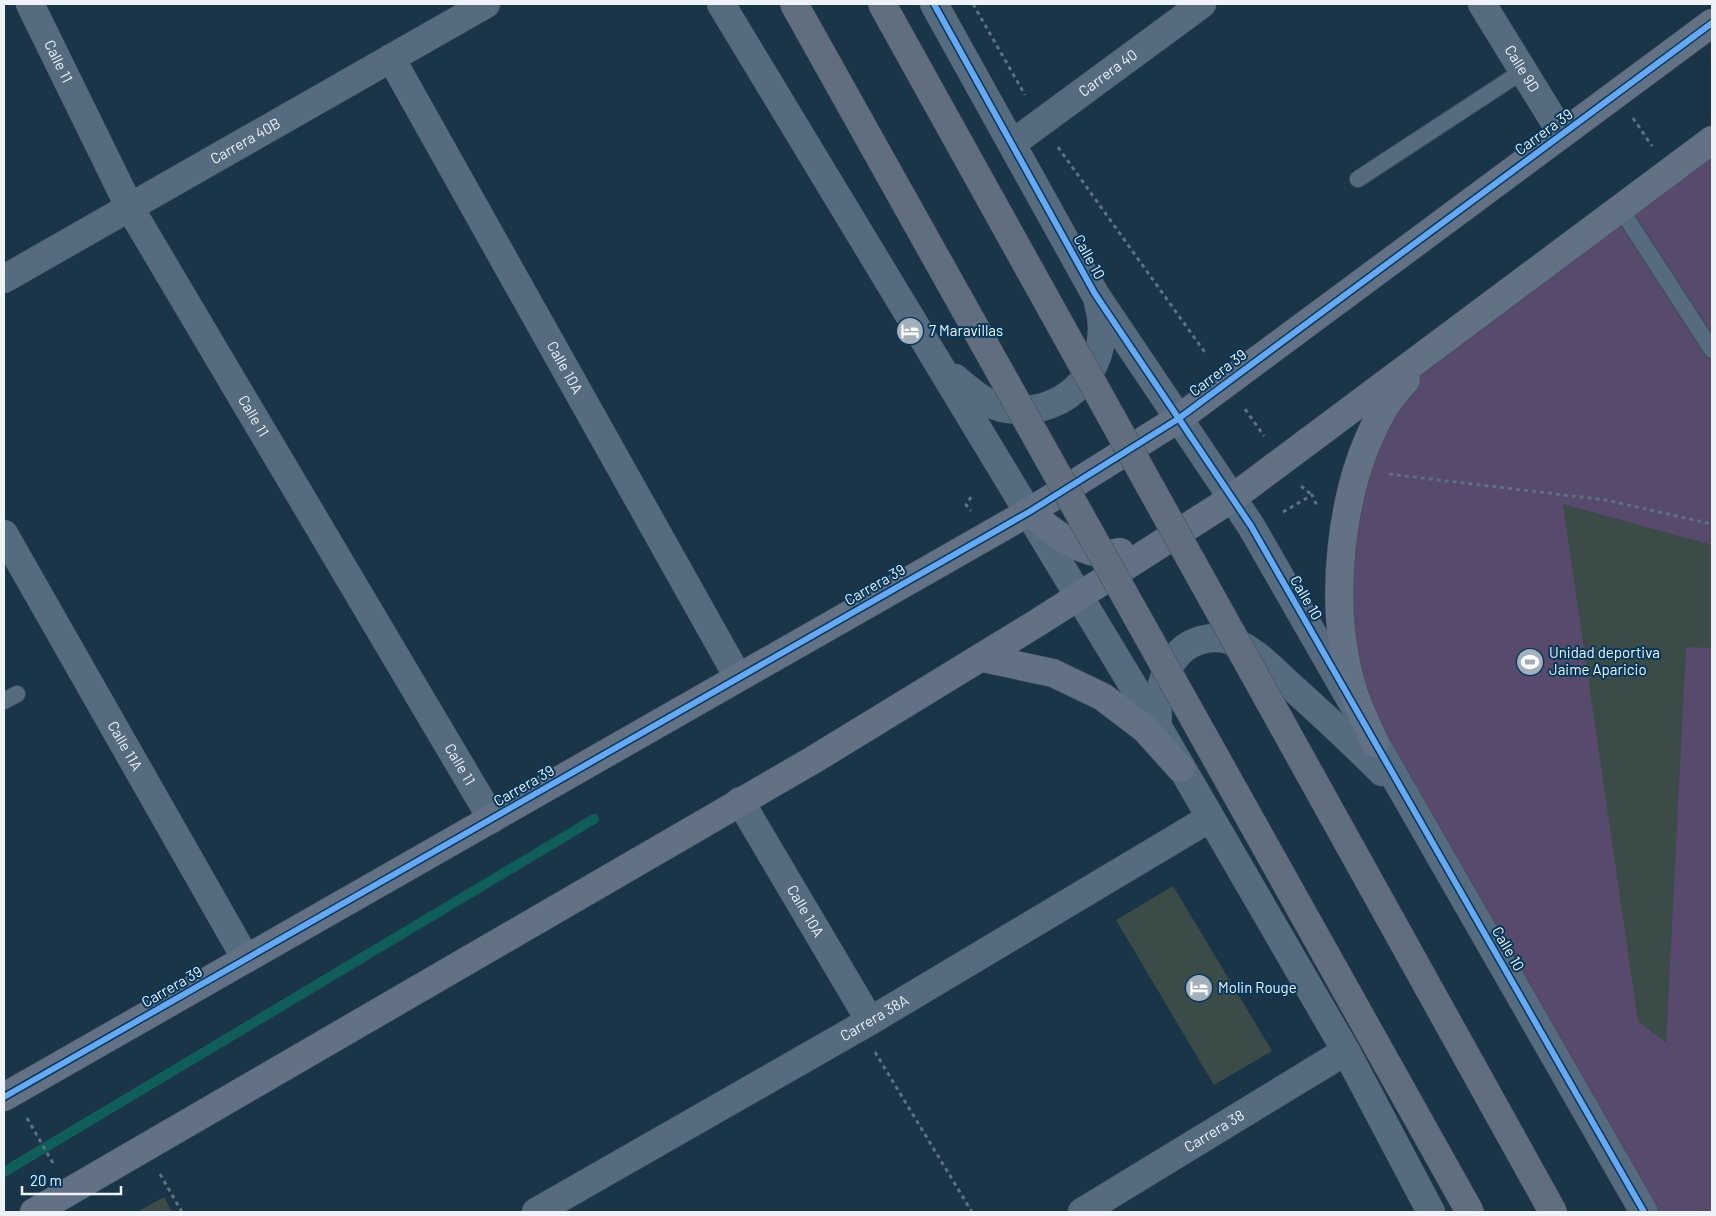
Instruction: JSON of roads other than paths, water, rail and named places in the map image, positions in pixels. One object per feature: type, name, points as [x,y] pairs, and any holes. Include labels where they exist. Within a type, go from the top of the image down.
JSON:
[{"type":"main road","points":[[794,4],[1470,1212]]},
{"type":"main road","points":[[882,4],[1553,1212]]},
{"type":"main road","name":"Carrera 39","points":[[4,1098],[1029,512],[1178,418],[1712,23]]},
{"type":"main road","points":[[34,1212],[983,658],[1231,499],[1712,140]]},
{"type":"main road","points":[[1375,743],[1353,691],[1342,634],[1340,576],[1345,522],[1360,462],[1383,409],[1427,352]]},
{"type":"main road","points":[[1029,512],[1054,534],[1090,550],[1113,554],[1172,537]]},
{"type":"main road","points":[[983,658],[1053,674],[1103,697],[1145,729],[1180,768]]},
{"type":"street","name":"Calle 11","points":[[30,4],[130,208],[492,819]]},
{"type":"street","name":"Carrera 40B","points":[[4,279],[486,4]]},
{"type":"street","points":[[721,4],[1158,727],[1180,768],[1346,1051],[1431,1212]]},
{"type":"street","name":"Calle 10","points":[[934,4],[1013,143],[1095,294],[1231,499],[1251,526],[1644,1212]]},
{"type":"street","name":"Carrera 40","points":[[1013,143],[1202,4]]},
{"type":"street","name":"Calle 9D","points":[[1482,4],[1562,134]]},
{"type":"street","name":"Calle 10A","points":[[391,58],[738,677]]},
{"type":"street","points":[[942,367],[977,396],[1006,409],[1037,409],[1066,398],[1089,376],[1101,348],[1102,317],[1095,294]]},
{"type":"street","name":"Calle 11A","points":[[4,534],[246,959]]},
{"type":"street","points":[[1158,727],[1159,696],[1173,661],[1184,648],[1200,640],[1228,640],[1244,647],[1266,664],[1404,793]]},
{"type":"street","name":"Calle 10A","points":[[740,801],[864,1023]]},
{"type":"street","name":"Carrera 38A","points":[[536,1212],[864,1023],[1210,818]]},
{"type":"street","name":"Carrera 38","points":[[1082,1212],[1346,1051]]},
{"type":"lane","points":[[1358,179],[1523,70]]},
{"type":"lane","points":[[1620,208],[1712,350]]},
{"type":"waterway","points":[[4,1172],[594,819]]},
{"type":"place","name":"7 Maravillas","points":[[910,331]]},
{"type":"place","name":"Unidad deportiva Jaime Aparicio","points":[[1530,662]]},
{"type":"place","name":"Molin Rouge","points":[[1199,988]]}]
